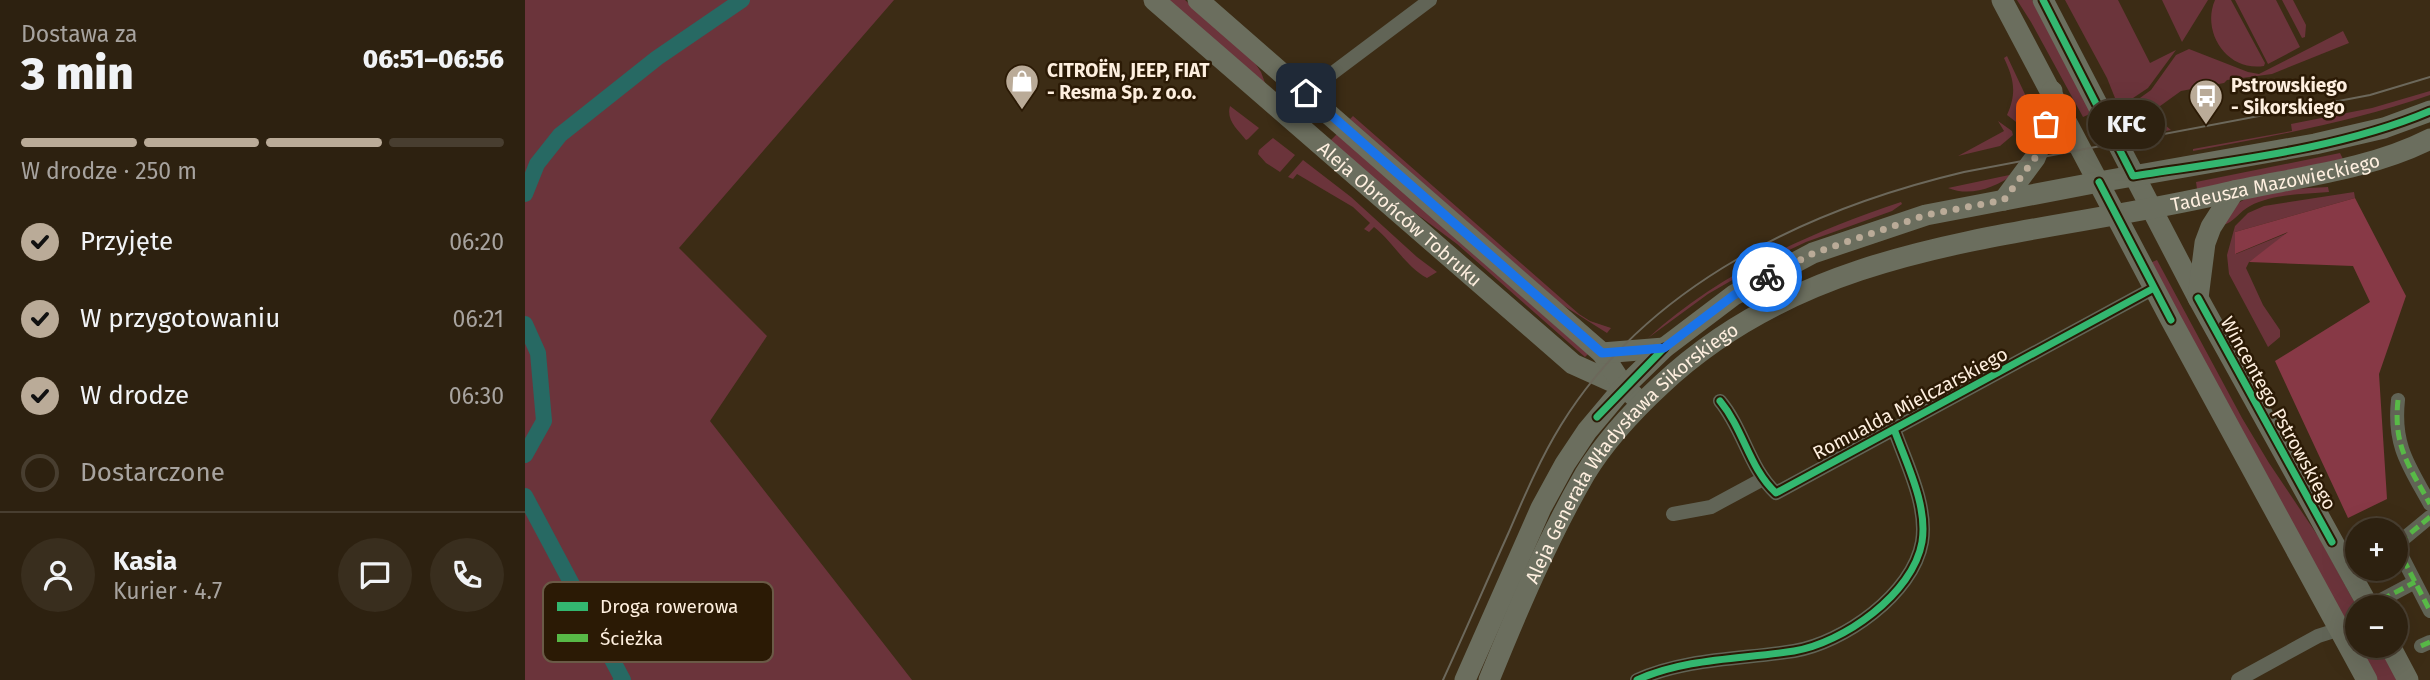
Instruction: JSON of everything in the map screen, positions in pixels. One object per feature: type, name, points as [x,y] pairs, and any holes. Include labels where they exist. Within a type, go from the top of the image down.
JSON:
[{"type":"main road","name":"Aleja Obrońców Tobruku","points":[[1154,0],[1573,364],[1624,387],[1642,402]]},
{"type":"main road","name":"Aleja Obrońców Tobruku","points":[[1198,0],[1602,353],[1624,387]]},
{"type":"main road","points":[[2002,0],[2154,288],[2367,680]]},
{"type":"main road","name":"Wincentego Pstrowskiego","points":[[2043,0],[2150,209],[2361,595]]},
{"type":"main road","points":[[2004,200],[2035,158],[2043,138],[2052,91]]},
{"type":"main road","name":"Tadeusza Mazowieckiego","points":[[2133,176],[2315,145],[2384,128],[2430,111]]},
{"type":"main road","name":"Tadeusza Mazowieckiego","points":[[2116,214],[2326,173],[2430,139]]},
{"type":"main road","name":"Aleja Generała Władysława Sikorskiego","points":[[1465,680],[1547,497],[1587,430],[1624,387],[1664,348],[1734,295],[1814,253],[1926,215],[2133,176]]},
{"type":"main road","points":[[2198,298],[2205,243],[2211,227],[2234,191]]},
{"type":"main road","name":"Aleja Generała Władysława Sikorskiego","points":[[1489,680],[1585,473],[1642,402],[1684,363],[1725,332],[1770,306],[1818,285],[1926,250],[2116,214]]},
{"type":"main road","points":[[1602,353],[1664,348]]},
{"type":"main road","points":[[2396,658],[2408,680]]},
{"type":"street","points":[[1306,93],[1339,71],[1430,0]]},
{"type":"street","name":"Romualda Mielczarskiego","points":[[1761,480],[1776,494],[2154,288]]},
{"type":"street","points":[[2398,400],[2396,414],[2401,451],[2430,504]]},
{"type":"street","points":[[1673,514],[1711,507],[1761,480],[1732,415],[1720,401]]},
{"type":"street","points":[[1637,680],[1652,673],[1679,667],[1798,650],[1821,643],[1860,623],[1892,596],[1907,578],[1923,541],[1918,498],[1894,429]]},
{"type":"street","points":[[2430,517],[2396,545],[2430,611]]},
{"type":"street","points":[[2391,595],[2415,582]]},
{"type":"street","points":[[2238,680],[2318,636],[2340,629]]},
{"type":"shaded area","points":[[525,0],[894,0],[679,248],[767,336],[710,421],[912,680],[525,680]]},
{"type":"shaded area","points":[[1168,0],[1185,0],[1253,60],[1265,83]]},
{"type":"shaded area","points":[[2017,0],[2032,0],[2092,113],[2083,117]]},
{"type":"shaded area","points":[[2065,0],[2118,0],[2150,63],[2176,50],[2148,88],[2130,100],[2125,108],[2117,103],[2107,78]]},
{"type":"shaded area","points":[[2162,0],[2208,0],[2182,42]]},
{"type":"shaded area","points":[[2215,0],[2231,0],[2265,63],[2264,66],[2239,63],[2220,47],[2212,25]]},
{"type":"shaded area","points":[[2235,0],[2276,0],[2300,47],[2268,64]]},
{"type":"shaded area","points":[[2282,0],[2293,0],[2306,25],[2305,37],[2302,38]]},
{"type":"shaded area","points":[[2343,31],[2349,43],[2272,74],[2227,80],[2224,83],[2181,91],[2156,109],[2133,103],[2151,90],[2176,55],[2189,49],[2259,74]]},
{"type":"shaded area","points":[[2007,56],[2031,107],[2024,125],[2007,115],[2013,93],[2012,79],[2004,58]]},
{"type":"shaded area","points":[[2430,91],[2430,95],[2401,105],[2342,121],[2193,151],[2292,131],[2291,124],[2372,108]]},
{"type":"shaded area","points":[[1230,106],[1259,128],[1248,139],[1246,140],[1233,124]]},
{"type":"shaded area","points":[[1353,116],[1579,314],[1611,328],[1607,333],[1561,304],[1350,119]]},
{"type":"shaded area","points":[[2118,119],[2138,127],[2165,125],[2171,130],[2133,137]]},
{"type":"shaded area","points":[[1998,121],[2012,131],[2013,135],[2000,146],[1958,156],[2004,131]]},
{"type":"shaded area","points":[[1337,134],[1588,354],[1585,357],[1457,244],[1398,200],[1329,142]]},
{"type":"shaded area","points":[[1273,138],[1295,155],[1280,172],[1258,154]]},
{"type":"shaded area","points":[[2340,153],[2343,159],[2197,189],[2196,182]]},
{"type":"shaded area","points":[[1303,160],[1351,197],[1437,272],[1427,278],[1419,273],[1374,227],[1369,232],[1364,229],[1370,223],[1353,207],[1297,174],[1293,179],[1288,177]]},
{"type":"shaded area","points":[[2014,174],[1982,190],[1965,192],[1948,188]]},
{"type":"shaded area","points":[[2328,187],[2329,192],[2289,195],[2259,202],[2223,225],[2235,206],[2254,196],[2279,190]]},
{"type":"shaded area","points":[[2354,192],[2355,198],[2235,232],[2236,254],[2292,231],[2249,262],[2246,268],[2263,305],[2280,330],[2280,337],[2268,347],[2229,274],[2227,255],[2235,226],[2248,213],[2264,206]]},
{"type":"shaded area","points":[[2355,198],[2406,296],[2379,374],[2387,499],[2348,518],[2275,361],[2370,302],[2353,266],[2249,262],[2288,232],[2235,254],[2235,232]]},
{"type":"shaded area","points":[[1901,202],[1902,204],[1892,211],[1806,242],[1762,263],[1708,294],[1648,338],[1705,294],[1767,257],[1833,227]]},
{"type":"shaded area","points":[[2157,260],[2242,418],[2320,539],[2350,595],[2345,595],[2345,624],[2150,263]]},
{"type":"shaded area","points":[[2363,658],[2386,658],[2398,680],[2375,680]]},
{"type":"waterway","points":[[525,194],[537,164],[560,135],[657,58],[742,0]]},
{"type":"waterway","points":[[525,324],[538,353],[544,421],[525,455]]},
{"type":"waterway","points":[[525,496],[571,582]]},
{"type":"waterway","points":[[613,662],[623,680]]},
{"type":"waterway","points":[[615,680],[622,677]]},
{"type":"tram line","points":[[1443,680],[1533,478],[1561,425],[1597,375],[1639,331],[1686,293],[1737,260],[1791,231],[1847,207],[1964,172],[2370,95],[2430,77]]},
{"type":"marked path","points":[[2398,400],[2400,443],[2409,467],[2430,504]]},
{"type":"marked path","points":[[2430,517],[2396,545],[2430,611]]},
{"type":"marked path","points":[[2391,595],[2415,582]]},
{"type":"marked path","points":[[2421,646],[2430,642]]},
{"type":"cycle path","points":[[2043,0],[2133,176],[2246,159],[2322,144],[2360,135],[2430,111]]},
{"type":"cycle path","points":[[2099,182],[2171,320]]},
{"type":"cycle path","points":[[1720,401],[1759,472],[1776,493],[2154,288]]},
{"type":"cycle path","points":[[2198,298],[2332,542]]},
{"type":"cycle path","points":[[1597,417],[1664,348]]},
{"type":"cycle path","points":[[1637,680],[1694,663],[1794,651],[1813,646],[1854,627],[1890,597],[1905,580],[1916,561],[1923,528],[1915,484],[1894,429]]},
{"type":"way so far","points":[[1767,277],[1814,253],[1926,215],[2004,200],[2035,158],[2046,124]]},
{"type":"place","name":"CITROËN, JEEP, FIAT - Resma Sp. z o.o.","points":[[1022,111]]},
{"type":"place","name":"KFC","points":[[2046,124]]},
{"type":"place","name":"Pstrowskiego - Sikorskiego","points":[[2206,126]]},
{"type":"route","points":[[1306,93],[1602,353],[1664,348],[1734,295],[1767,277]]}]
